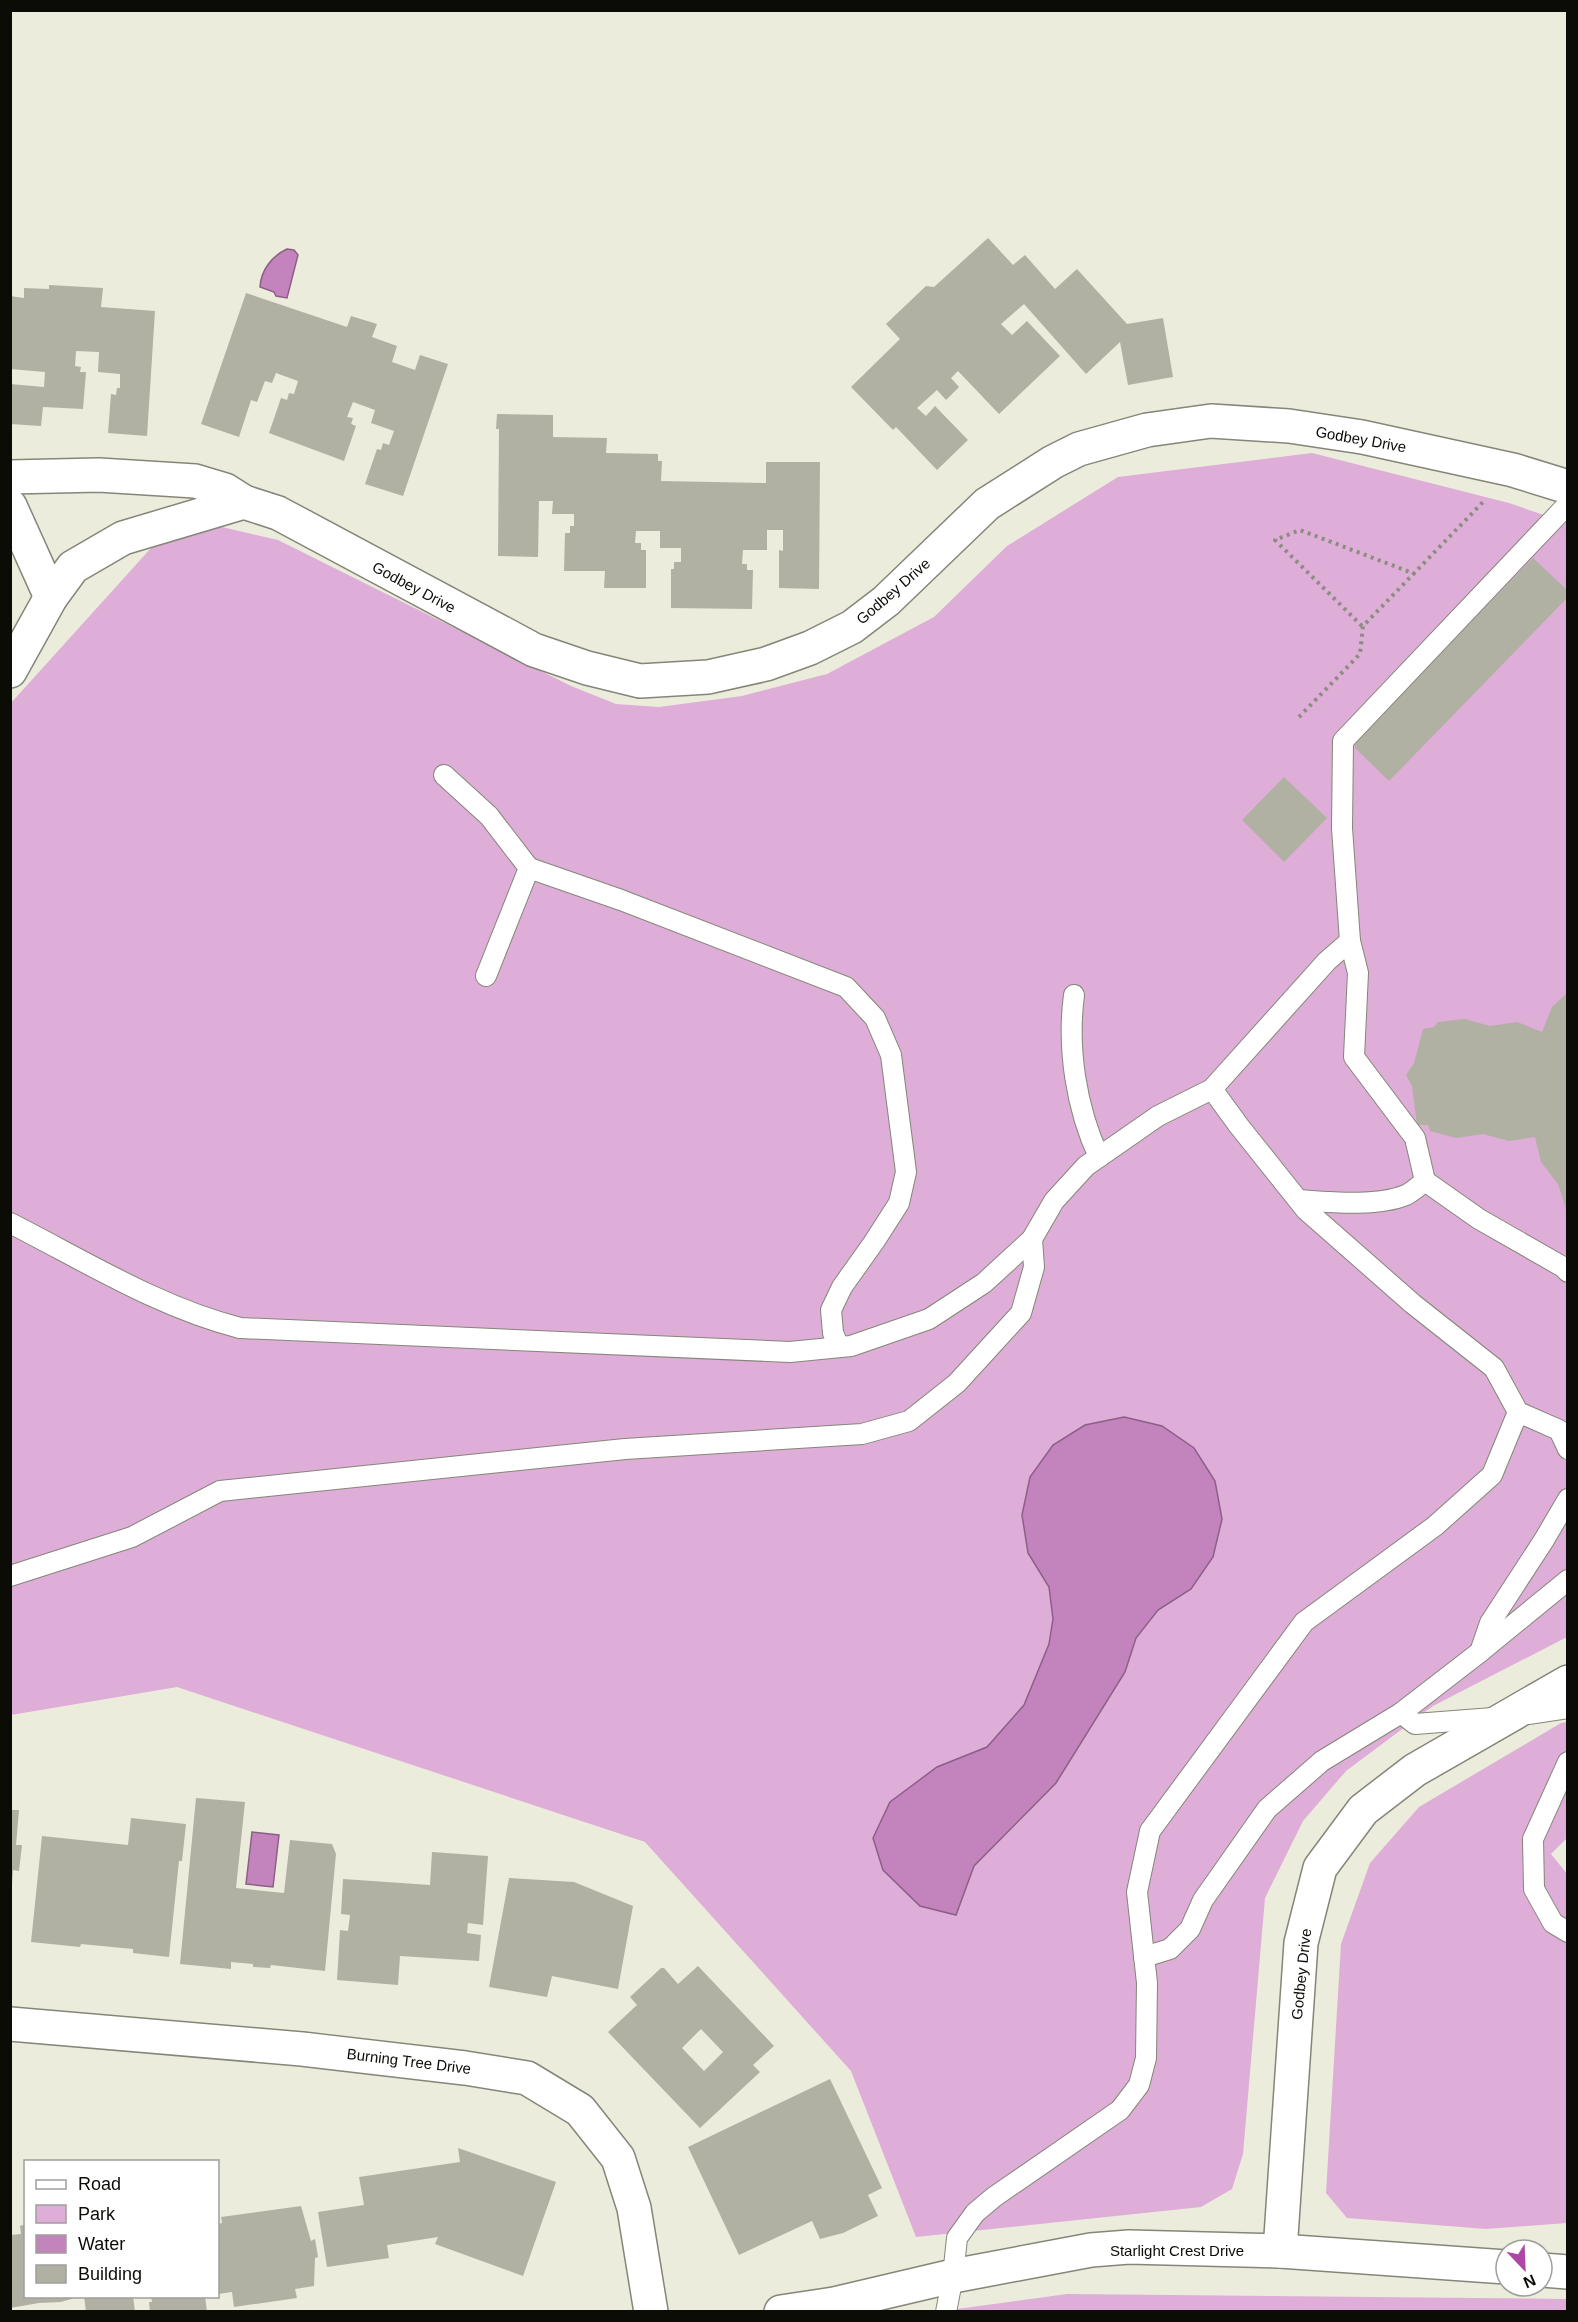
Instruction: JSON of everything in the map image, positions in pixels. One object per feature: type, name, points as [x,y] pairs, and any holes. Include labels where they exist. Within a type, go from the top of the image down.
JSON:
[{"type":"street","name":"Godbey Drive","points":[[10,477],[99,475],[195,481],[225,490],[244,502],[278,513],[534,651],[587,668],[640,681],[708,677],[766,664],[810,648],[852,627],[886,601],[987,504],[1053,462],[1079,449],[1147,430],[1211,421],[1288,426],[1362,437],[1502,467],[1568,487]]},
{"type":"street","points":[[10,671],[51,597],[73,567],[123,538],[244,502]]},
{"type":"street","points":[[10,506],[51,597]]},
{"type":"street","name":"Godbey Drive","points":[[1280,2251],[1301,1943],[1320,1868],[1363,1810],[1414,1770],[1568,1682]]},
{"type":"street","name":"Burning Tree Drive","points":[[10,2024],[302,2049],[465,2068],[526,2078],[580,2110],[618,2158],[634,2208],[651,2312]]},
{"type":"street","name":"Starlight Crest Drive","points":[[781,2312],[834,2304],[953,2276],[1091,2250],[1128,2247],[1280,2251],[1494,2266]]},
{"type":"lane","points":[[1568,504],[1343,741],[1342,828],[1350,941],[1358,973],[1354,1057],[1415,1138],[1425,1181],[1463,1208],[1568,1272]]},
{"type":"lane","points":[[444,774],[489,816],[529,868],[621,900],[846,987],[875,1018],[891,1054],[906,1172],[899,1203],[842,1287],[831,1310],[833,1333],[839,1347]]},
{"type":"lane","points":[[486,976],[529,868]]},
{"type":"lane","points":[[10,1223],[171,1305],[209,1320],[240,1328],[790,1352],[851,1346],[929,1319],[984,1283],[1032,1239],[1054,1201],[1086,1166],[1158,1116],[1212,1089],[1327,961],[1350,941]]},
{"type":"lane","points":[[1074,995],[1070,1020],[1072,1054],[1086,1127],[1099,1157]]},
{"type":"lane","points":[[1212,1089],[1306,1210],[1413,1304],[1494,1368],[1518,1412],[1559,1430],[1568,1449]]},
{"type":"lane","points":[[1299,1200],[1346,1204],[1378,1200],[1406,1195],[1425,1181]]},
{"type":"lane","points":[[10,1576],[132,1537],[220,1491],[625,1449],[862,1434],[909,1421],[957,1383],[1021,1313],[1034,1267],[1032,1239]]},
{"type":"lane","points":[[946,2312],[957,2238],[975,2213],[994,2197],[1120,2110],[1139,2085],[1146,2058],[1147,1983],[1137,1892],[1150,1831],[1304,1622],[1435,1526],[1492,1475],[1518,1412]]},
{"type":"lane","points":[[1480,1652],[1490,1623],[1568,1499]]},
{"type":"lane","points":[[1144,1957],[1170,1949],[1190,1929],[1203,1900],[1267,1809],[1322,1761],[1401,1713],[1568,1580]]},
{"type":"lane","points":[[1401,1713],[1415,1724],[1507,1718],[1568,1708]]},
{"type":"lane","points":[[1568,1762],[1533,1839],[1534,1889],[1553,1923],[1568,1932]]},
{"type":"path","points":[[1299,717],[1360,654],[1362,626],[1488,497]]},
{"type":"path","points":[[1362,626],[1275,540],[1299,530],[1415,574]]},
{"type":"green space","points":[[1312,453],[1509,503],[1567,523],[1567,1637],[1433,1706],[1346,1771],[1303,1821],[1265,1898],[1243,2154],[1232,2189],[1201,2207],[916,2237],[851,2071],[645,1842],[177,1687],[11,1715],[11,703],[161,537],[222,527],[278,540],[571,686],[616,704],[659,707],[742,696],[827,674],[934,617],[1007,546],[1118,477]]},
{"type":"green space","points":[[1567,1722],[1567,1838],[1551,1854],[1568,1875],[1567,2223],[1486,2229],[1347,2218],[1326,2193],[1341,1944],[1370,1863],[1419,1807],[1561,1723]]},
{"type":"green space","points":[[1067,2294],[1568,2299],[1567,2312],[935,2312]]},
{"type":"water","points":[[287,249],[294,250],[298,255],[287,298],[276,296],[274,292],[260,287],[268,264]]},
{"type":"water","points":[[1124,1417],[1162,1426],[1194,1448],[1215,1481],[1222,1519],[1213,1557],[1191,1589],[1158,1610],[1136,1638],[1125,1672],[1056,1783],[974,1866],[956,1915],[920,1906],[883,1870],[873,1838],[890,1802],[937,1767],[987,1747],[1024,1705],[1049,1644],[1053,1619],[1049,1587],[1028,1553],[1022,1515],[1030,1477],[1053,1445],[1085,1425]]},
{"type":"water","points":[[252,1832],[279,1835],[273,1887],[246,1884]]},
{"type":"building","points":[[988,238],[1013,265],[1025,255],[1055,289],[1077,269],[1127,324],[1163,318],[1173,377],[1128,385],[1120,342],[1086,374],[1024,304],[1001,324],[1012,335],[1027,321],[1060,356],[999,414],[958,371],[951,378],[959,387],[946,400],[937,390],[917,408],[926,416],[935,406],[968,440],[937,470],[896,427],[893,430],[851,387],[900,339],[886,324],[926,286],[934,287]]},
{"type":"building","points":[[49,285],[103,288],[101,307],[155,311],[147,436],[108,433],[111,394],[116,395],[117,388],[120,388],[120,374],[98,372],[99,352],[76,351],[75,366],[81,367],[80,372],[86,372],[83,409],[43,407],[41,426],[10,424],[10,384],[44,387],[45,372],[10,369],[10,296],[24,298],[24,288],[49,289]]},
{"type":"building","points":[[246,293],[347,327],[351,316],[377,324],[372,337],[397,346],[392,362],[415,370],[420,355],[448,364],[403,496],[365,484],[377,449],[381,450],[383,443],[389,445],[394,431],[371,423],[375,410],[353,402],[347,417],[353,418],[351,424],[356,426],[344,461],[269,433],[281,398],[287,400],[289,393],[294,394],[298,381],[276,373],[272,383],[265,381],[257,402],[251,400],[239,437],[201,424]]},
{"type":"building","points":[[497,414],[553,415],[553,437],[607,438],[606,453],[658,454],[658,461],[662,461],[661,481],[766,483],[766,462],[820,462],[819,589],[779,588],[779,550],[783,551],[783,530],[767,530],[767,550],[743,550],[742,564],[747,564],[747,570],[753,570],[752,609],[671,608],[671,569],[674,569],[674,562],[681,562],[681,548],[660,548],[660,531],[636,531],[635,543],[641,543],[641,550],[646,550],[646,588],[604,588],[605,571],[564,571],[565,533],[570,533],[570,526],[574,526],[574,514],[552,514],[553,501],[539,501],[538,557],[498,556],[499,429],[496,429]]},
{"type":"building","points":[[1533,558],[1568,591],[1568,597],[1389,781],[1355,748],[1355,742]]},
{"type":"building","points":[[1284,777],[1327,818],[1284,862],[1242,820]]},
{"type":"building","points":[[1568,992],[1568,1215],[1558,1184],[1541,1162],[1535,1137],[1509,1141],[1483,1134],[1456,1138],[1430,1131],[1428,1125],[1417,1125],[1412,1086],[1406,1075],[1414,1063],[1423,1029],[1434,1027],[1438,1022],[1465,1019],[1490,1026],[1517,1022],[1542,1032],[1552,1007]]},
{"type":"building","points":[[196,1798],[245,1802],[236,1888],[284,1893],[290,1840],[332,1844],[336,1854],[325,1971],[271,1965],[270,1968],[253,1967],[253,1964],[231,1962],[231,1969],[180,1964]]},
{"type":"building","points":[[10,1810],[19,1810],[16,1845],[22,1845],[19,1871],[13,1870],[12,1885]]},
{"type":"building","points":[[131,1818],[186,1824],[182,1861],[179,1861],[169,1957],[133,1953],[133,1949],[31,1942],[42,1836],[128,1845]]},
{"type":"building","points":[[432,1852],[488,1856],[483,1925],[468,1923],[467,1933],[481,1935],[479,1961],[400,1956],[398,1985],[337,1980],[340,1930],[348,1931],[350,1915],[341,1914],[343,1879],[430,1885]]},
{"type":"building","points":[[509,1878],[574,1882],[633,1906],[618,1989],[552,1976],[547,1997],[489,1987]]},
{"type":"building","points":[[698,1966],[774,2046],[753,2065],[760,2072],[700,2128],[608,2032],[637,2005],[630,1997],[661,1968],[664,1968],[678,1984]],"holes":[[[701,2029],[723,2052],[704,2071],[682,2048]]]},
{"type":"building","points":[[830,2079],[882,2188],[868,2195],[878,2216],[843,2233],[820,2239],[812,2221],[739,2255],[688,2147]]},
{"type":"building","points":[[458,2148],[556,2182],[523,2276],[435,2244],[438,2237],[387,2245],[389,2258],[327,2267],[318,2212],[364,2205],[359,2177],[460,2162]]},
{"type":"building","points":[[301,2206],[311,2241],[315,2239],[318,2257],[315,2258],[314,2286],[295,2289],[297,2298],[234,2307],[232,2292],[219,2294],[219,2224],[222,2223],[221,2217]]},
{"type":"building","points":[[24,2225],[24,2298],[75,2298],[61,2302],[10,2308],[10,2235],[21,2234],[20,2226]]},
{"type":"building","points":[[84,2298],[133,2298],[135,2312],[86,2312]]},
{"type":"building","points":[[151,2298],[205,2298],[207,2312],[150,2312],[149,2302],[152,2302]]}]
